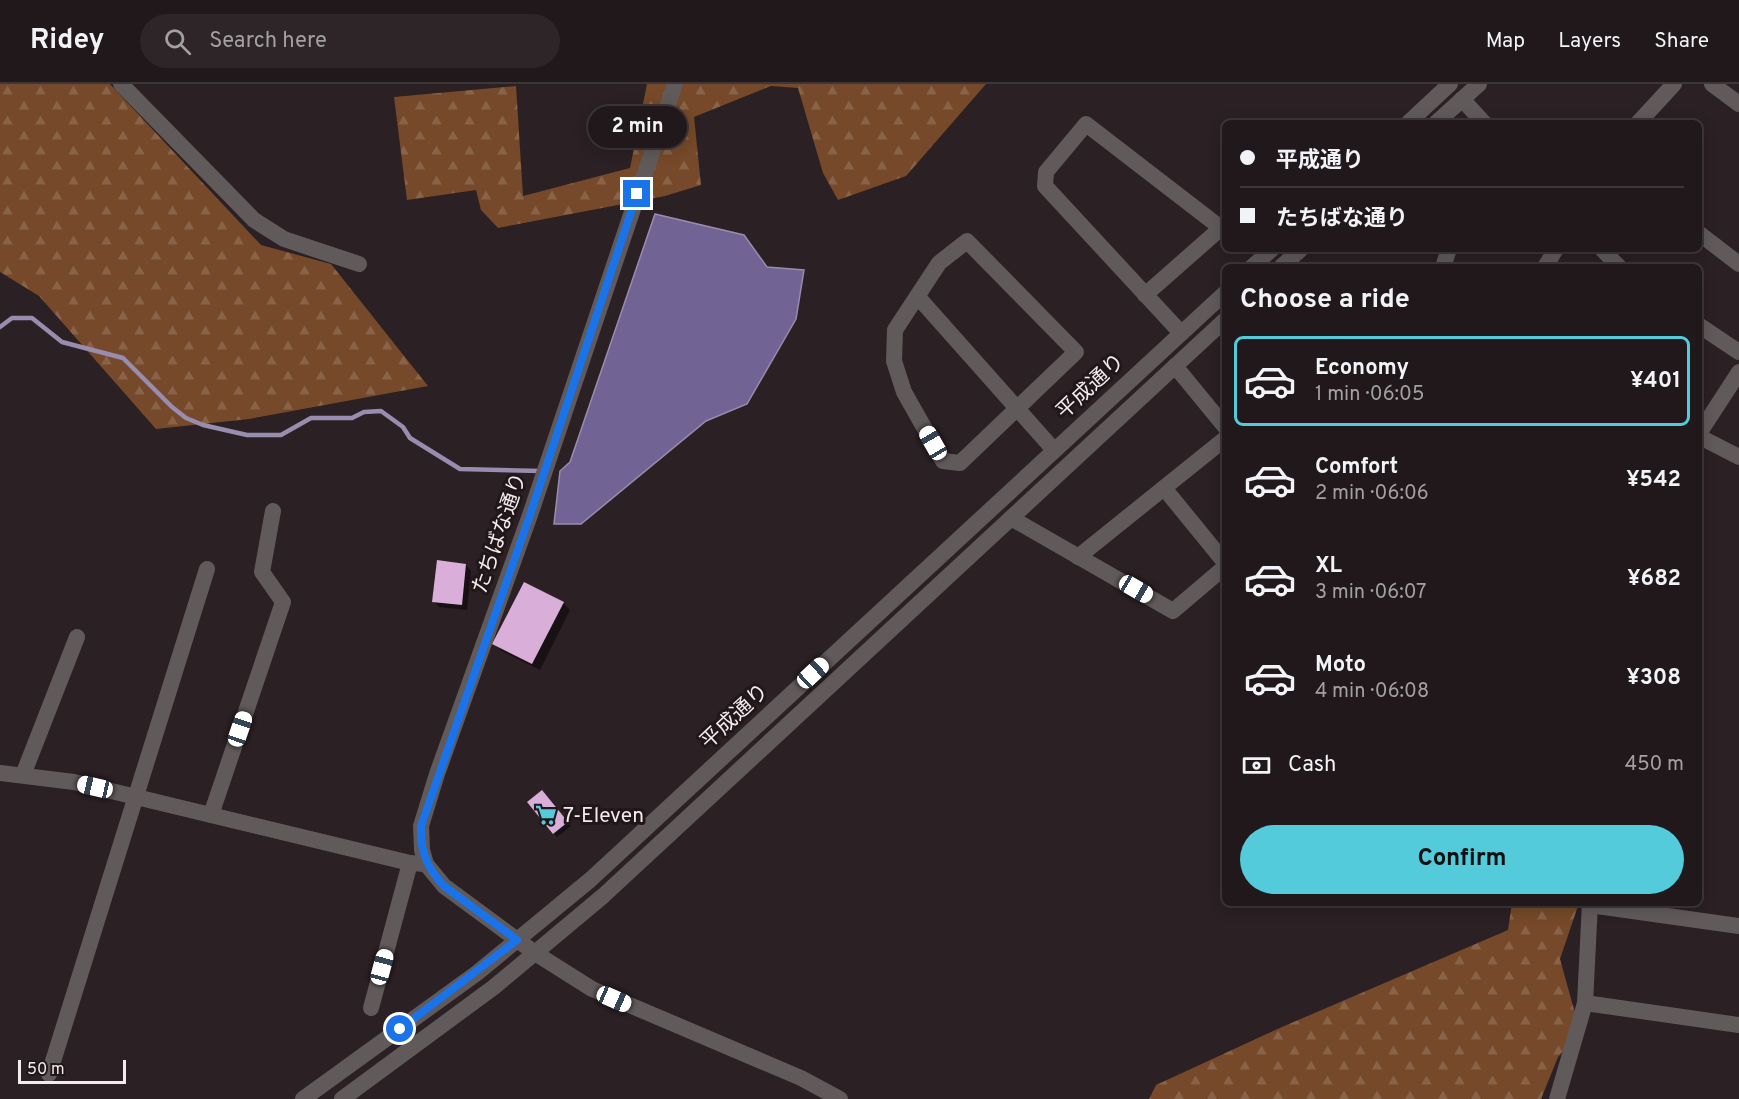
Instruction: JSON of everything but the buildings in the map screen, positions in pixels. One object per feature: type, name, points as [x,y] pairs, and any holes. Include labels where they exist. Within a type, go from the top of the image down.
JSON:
[{"type":"street","points":[[121,84],[254,220],[284,239],[359,264]]},
{"type":"street","name":"たちばな通り","points":[[418,863],[422,850],[421,826],[437,774],[530,515],[675,84]]},
{"type":"street","points":[[1411,120],[1450,84]]},
{"type":"street","points":[[1439,120],[1479,84]]},
{"type":"street","points":[[1641,120],[1674,84]]},
{"type":"street","points":[[1712,84],[1739,105]]},
{"type":"street","points":[[1462,99],[1481,120]]},
{"type":"street","points":[[1145,295],[1221,228],[1086,124],[1046,172],[1045,186],[1145,295],[1181,333]]},
{"type":"street","points":[[1702,236],[1739,264]]},
{"type":"street","points":[[967,241],[1076,352],[1017,408],[960,464],[943,460],[904,392],[894,361],[895,330],[939,263],[967,241]]},
{"type":"street","points":[[1255,264],[1269,252]]},
{"type":"street","points":[[1605,252],[1616,264]]},
{"type":"street","name":"平成通り","points":[[303,1099],[477,973],[590,880],[1222,296]]},
{"type":"street","points":[[918,297],[1054,450]]},
{"type":"street","name":"平成通り","points":[[342,1099],[495,987],[612,888],[1222,323]]},
{"type":"street","points":[[1702,327],[1739,352]]},
{"type":"street","points":[[1175,366],[1222,423]]},
{"type":"street","points":[[1702,431],[1739,372]]},
{"type":"street","points":[[1702,435],[1739,457]]},
{"type":"street","points":[[1078,557],[1222,441]]},
{"type":"street","points":[[1164,488],[1222,560]]},
{"type":"street","points":[[211,815],[283,602],[262,572],[273,511]]},
{"type":"street","points":[[1011,518],[1173,611],[1222,568]]},
{"type":"street","points":[[49,1074],[207,569]]},
{"type":"street","points":[[23,775],[77,637]]},
{"type":"street","points":[[0,773],[74,782],[418,863],[444,886],[517,940],[592,989],[801,1078],[840,1099]]},
{"type":"street","points":[[371,1008],[418,863]]},
{"type":"street","points":[[1557,1099],[1586,1003],[1590,906]]},
{"type":"street","points":[[1604,906],[1739,926]]},
{"type":"street","points":[[1586,1003],[1739,1024]]},
{"type":"green space","points":[[0,84],[110,84],[261,245],[331,264],[428,386],[249,419],[156,429],[39,296],[0,272]]},
{"type":"green space","points":[[647,84],[986,84],[906,176],[838,200],[823,173],[798,88],[771,86],[694,117],[701,185],[665,196],[498,228],[481,210],[476,190],[407,200],[394,97],[516,86],[523,196],[630,168]]},
{"type":"green space","points":[[1512,906],[1578,906],[1560,959],[1580,1031],[1558,1057],[1541,1099],[1149,1099],[1156,1085],[1282,1027],[1508,930]]},
{"type":"shaded area","points":[[655,214],[744,235],[767,267],[804,270],[796,319],[747,404],[706,421],[581,524],[554,524],[560,471],[570,462]]},
{"type":"waterway","points":[[0,327],[12,318],[32,318],[62,342],[123,358],[172,407],[186,418],[203,425],[247,435],[281,435],[311,418],[352,418],[364,412],[381,411],[403,427],[410,438],[460,469],[541,471]]},
{"type":"place","name":"7-Eleven","points":[[546,815]]},
{"type":"route","points":[[400,1029],[477,973],[517,940],[444,886],[434,875],[426,864],[422,850],[421,826],[437,774],[530,515],[637,194]]}]
